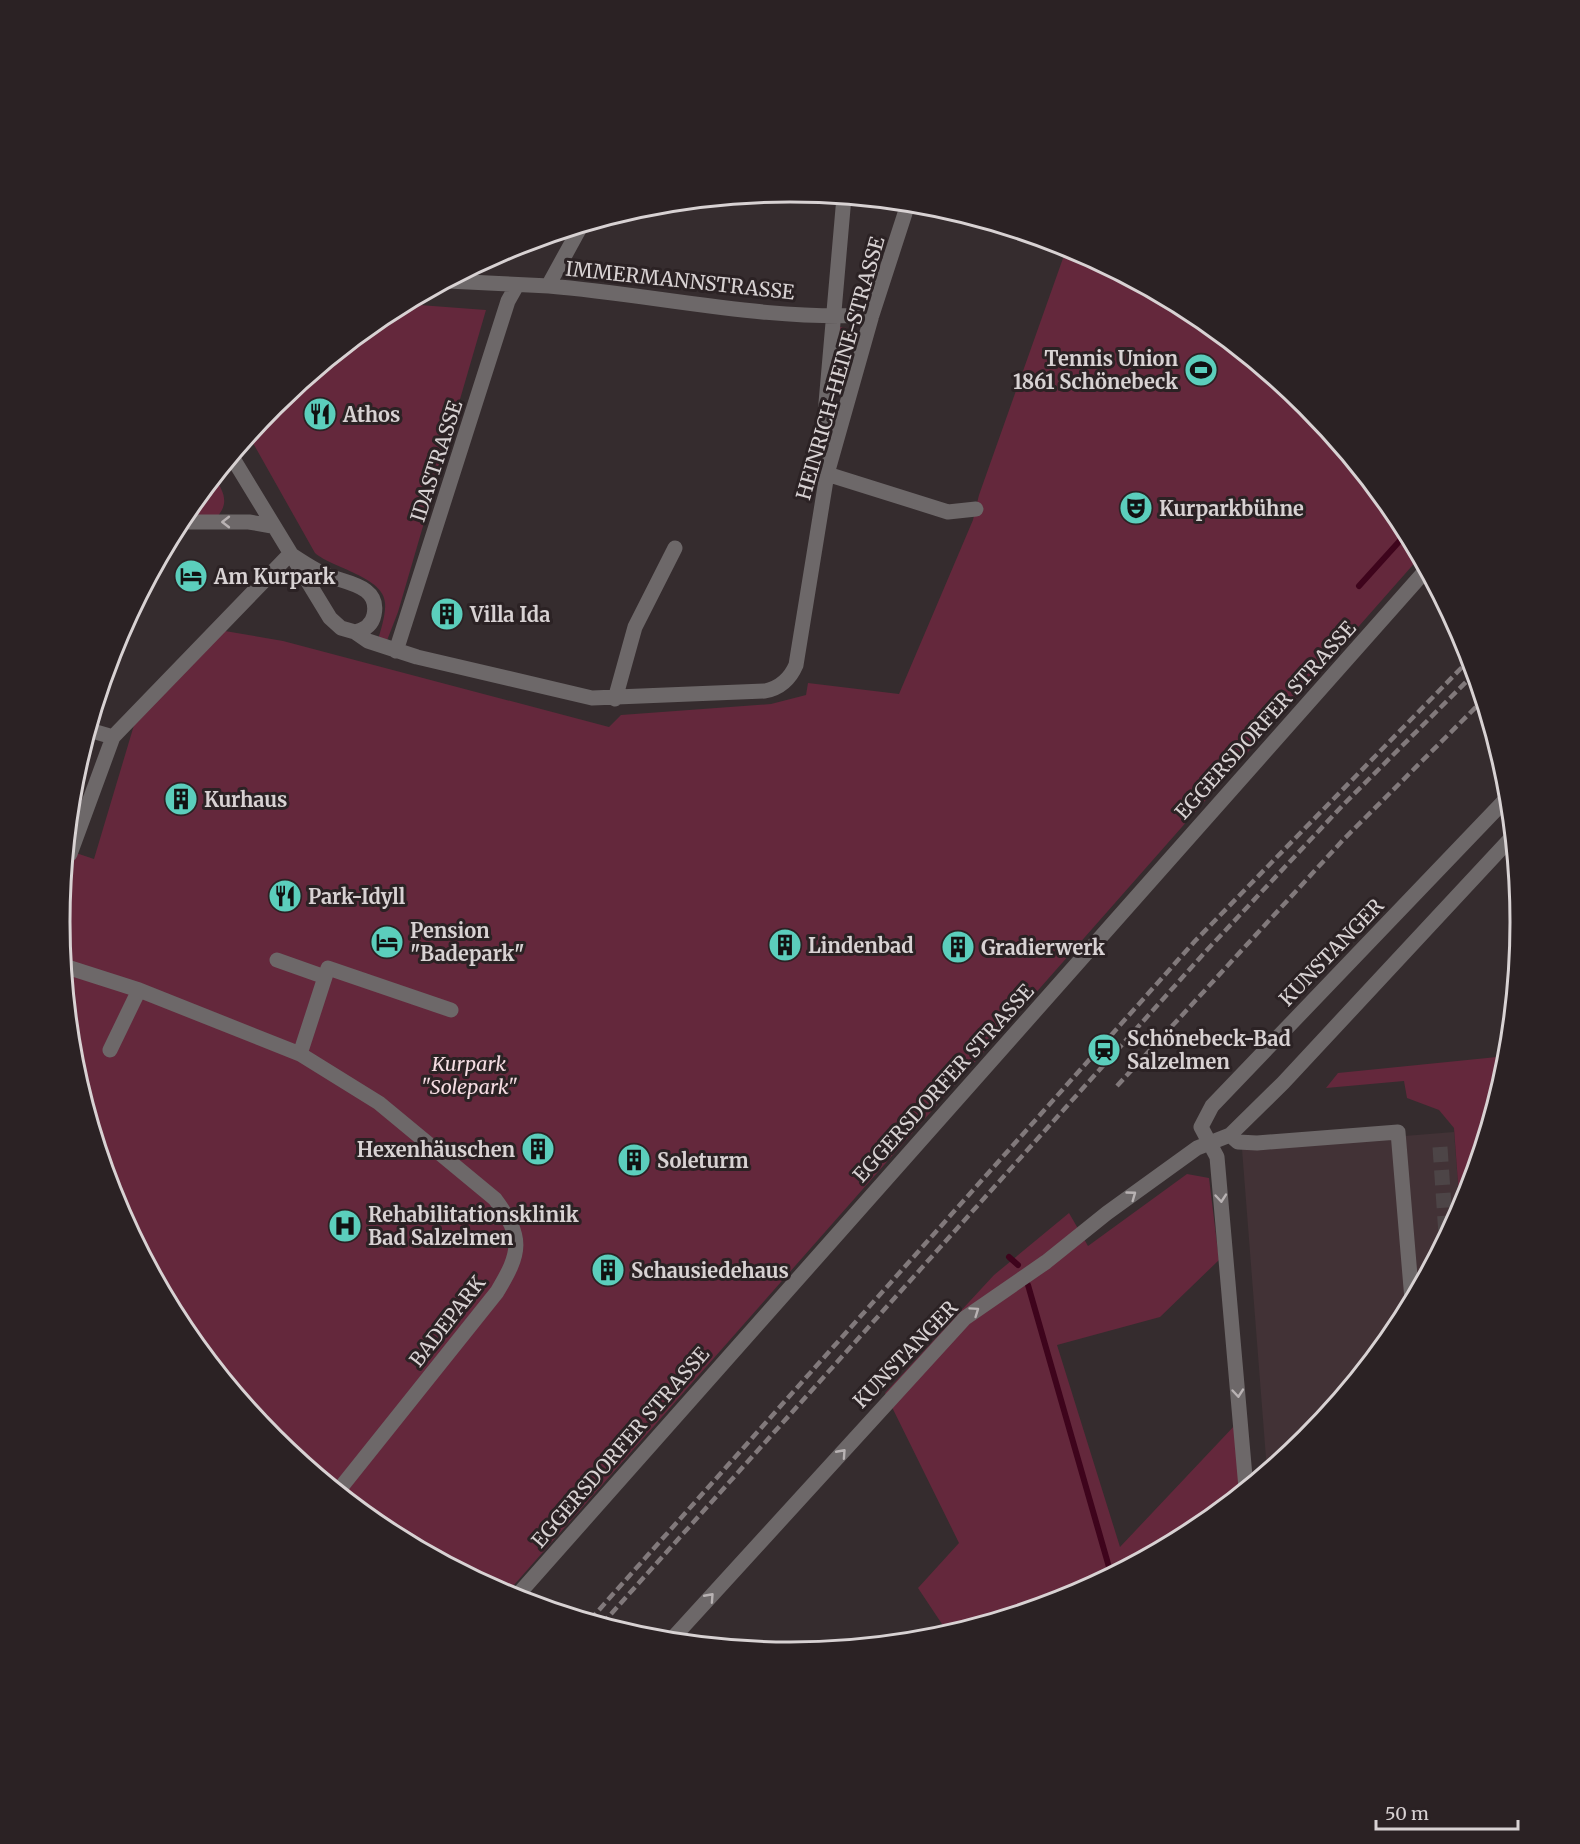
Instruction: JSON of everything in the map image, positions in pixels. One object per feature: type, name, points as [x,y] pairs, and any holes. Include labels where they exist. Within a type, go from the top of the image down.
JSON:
[{"type":"street","points":[[843,205],[826,403],[827,474],[948,512],[976,509]]},
{"type":"street","name":"HEINRICH-HEINE-STRASSE","points":[[236,464],[330,618],[346,631],[355,632],[368,642],[396,651],[592,698],[615,699],[775,689],[785,682],[796,665],[827,474],[872,315],[905,212]]},
{"type":"street","points":[[548,286],[576,236]]},
{"type":"street","name":"IMMERMANNSTRASSE","points":[[463,282],[548,286],[743,310],[834,317],[872,315]]},
{"type":"street","name":"IDASTRASSE","points":[[396,651],[508,301],[517,285]]},
{"type":"street","points":[[192,522],[249,522],[272,526]]},
{"type":"street","points":[[615,699],[635,627],[675,548]]},
{"type":"street","points":[[76,838],[113,737],[290,554],[324,574],[350,581],[370,596],[374,602],[374,618],[363,630],[355,632]]},
{"type":"street","name":"EGGERSDORFER STRASSE","points":[[522,1590],[1420,576]]},
{"type":"street","points":[[96,732],[113,737]]},
{"type":"street","name":"KUNSTANGER","points":[[1245,1479],[1217,1157],[1201,1126],[1212,1107],[1500,806]]},
{"type":"street","name":"KUNSTANGER","points":[[678,1632],[965,1318],[1046,1262],[1170,1167],[1209,1142],[1230,1135],[1283,1083],[1505,845]]},
{"type":"street","points":[[277,960],[325,977]]},
{"type":"street","points":[[300,1054],[328,968],[451,1010]]},
{"type":"street","name":"BADEPARK","points":[[72,969],[139,990],[300,1054],[379,1103],[495,1199],[508,1217],[514,1232],[516,1248],[514,1264],[497,1292],[343,1485]]},
{"type":"street","points":[[110,1050],[139,990]]},
{"type":"street","points":[[1230,1135],[1238,1142],[1257,1143],[1398,1132],[1411,1286]]},
{"type":"shaded area","points":[[1454,1132],[1458,1188],[1413,1282],[1361,1360],[1299,1431],[1266,1461],[1242,1149]]},
{"type":"green space","name":"Kurpark \"Solepark\"","points":[[1064,257],[1150,299],[1228,351],[1264,381],[1299,413],[1361,484],[1414,564],[513,1586],[430,1545],[352,1493],[316,1463],[281,1431],[219,1360],[167,1282],[125,1197],[95,1108],[84,1062],[72,969],[70,922],[74,852],[94,859],[140,705],[219,630],[283,641],[609,727],[621,715],[771,704],[806,695],[808,683],[899,694],[973,520],[979,495]]},
{"type":"green space","points":[[420,305],[486,310],[398,612],[386,643],[378,640],[385,603],[376,586],[315,553],[253,443],[281,413],[352,351]]},
{"type":"green space","points":[[840,327],[847,328],[850,341],[831,415]]},
{"type":"green space","points":[[219,484],[223,492],[224,502],[217,517],[196,516]]},
{"type":"green space","points":[[1497,1057],[1485,1108],[1458,1188],[1454,1128],[1439,1110],[1407,1098],[1404,1081],[1326,1088],[1338,1073]]},
{"type":"green space","points":[[1187,1174],[1209,1178],[1219,1260],[1160,1317],[1057,1345],[1120,1547],[1236,1424],[1239,1483],[1190,1520],[1108,1567],[1065,1587],[1021,1603],[943,1625],[918,1588],[959,1543],[885,1393],[994,1275],[1069,1213],[1088,1246]]},
{"type":"waterway","points":[[1359,586],[1400,541]]},
{"type":"waterway","points":[[1009,1257],[1018,1265]]},
{"type":"waterway","points":[[1028,1285],[1109,1567]]},
{"type":"tunnel","points":[[1440,1147],[1445,1219]]},
{"type":"railway","points":[[595,1614],[1195,941],[1462,667]]},
{"type":"railway","points":[[608,1618],[1207,950],[1343,805],[1467,681]]},
{"type":"railway","points":[[1117,1086],[1343,840],[1476,707]]},
{"type":"place","name":"Tennis Union 1861 Schönebeck","points":[[1201,370]]},
{"type":"place","name":"Athos","points":[[320,414]]},
{"type":"place","name":"Kurparkbühne","points":[[1136,508]]},
{"type":"place","name":"Am Kurpark","points":[[191,576]]},
{"type":"place","name":"Villa Ida","points":[[447,614]]},
{"type":"place","name":"Kurhaus","points":[[181,799]]},
{"type":"place","name":"Park-Idyll","points":[[285,896]]},
{"type":"place","name":"Pension \"Badepark\"","points":[[387,942]]},
{"type":"place","name":"Lindenbad","points":[[785,945]]},
{"type":"place","name":"Gradierwerk","points":[[958,947]]},
{"type":"place","name":"Schönebeck-Bad Salzelmen","points":[[1104,1050]]},
{"type":"place","name":"Hexenhäuschen","points":[[538,1149]]},
{"type":"place","name":"Soleturm","points":[[634,1160]]},
{"type":"place","name":"Rehabilitationsklinik Bad Salzelmen","points":[[345,1226]]},
{"type":"place","name":"Schausiedehaus","points":[[608,1270]]}]
